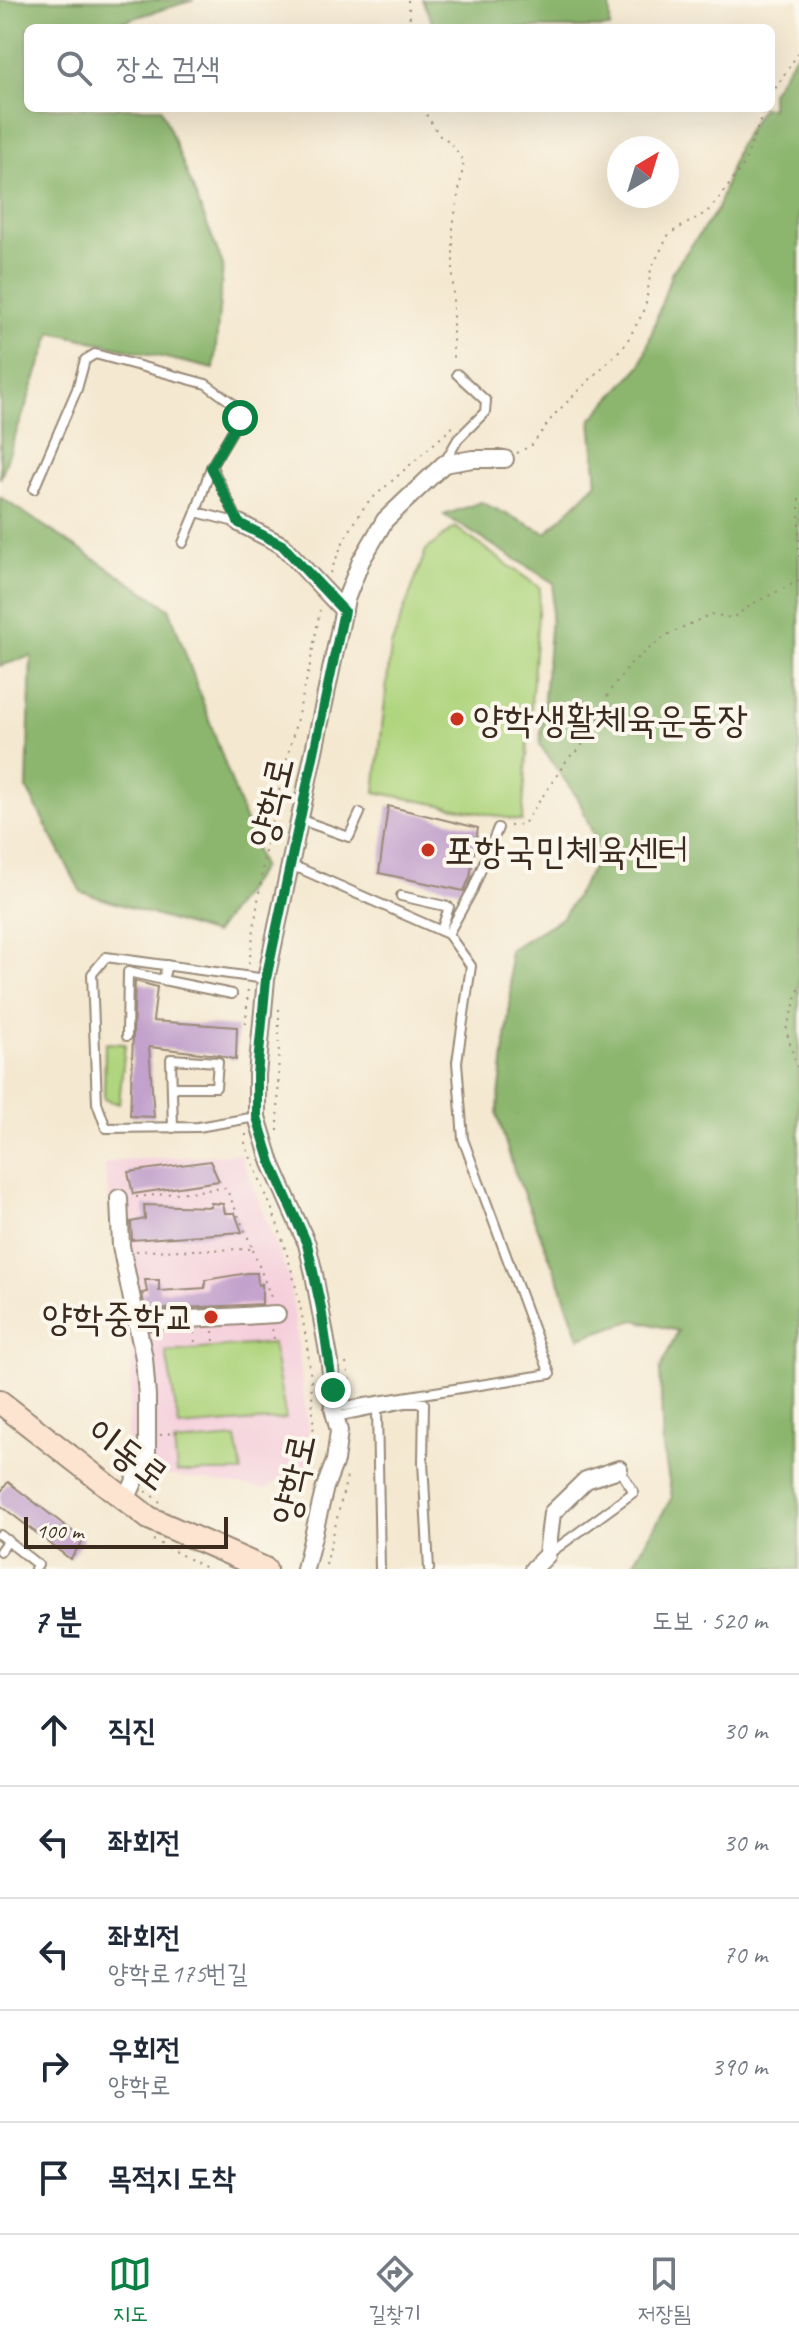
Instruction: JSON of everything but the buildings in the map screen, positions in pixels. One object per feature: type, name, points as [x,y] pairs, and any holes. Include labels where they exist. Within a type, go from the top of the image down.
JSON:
[{"type":"street","points":[[444,464],[473,459],[505,459]]},
{"type":"street","name":"양학로","points":[[305,1569],[325,1487],[335,1461],[339,1431],[334,1412],[330,1363],[307,1244],[252,1118],[266,979],[344,611],[361,561],[385,520],[444,464]]},
{"type":"street","points":[[239,523],[282,545],[344,611]]},
{"type":"street","points":[[119,1198],[122,1251],[144,1358],[147,1454],[126,1500]]},
{"type":"street","points":[[136,1322],[277,1314]]},
{"type":"street","name":"이동로","points":[[0,1402],[149,1518],[265,1569]]},
{"type":"street","points":[[533,1569],[547,1555],[552,1513],[586,1480],[619,1469]]},
{"type":"lane","points":[[34,489],[77,389],[85,360],[95,354],[206,384],[231,402],[240,418],[211,467],[183,543]]},
{"type":"lane","points":[[444,464],[458,439],[485,412],[486,401],[457,374]]},
{"type":"lane","points":[[211,467],[239,523]]},
{"type":"lane","points":[[196,512],[239,523]]},
{"type":"lane","points":[[301,820],[349,837],[360,813]]},
{"type":"lane","points":[[445,932],[473,889],[498,828]]},
{"type":"lane","points":[[289,867],[301,869],[445,932],[471,966],[457,1062],[463,1139],[550,1374],[334,1412]]},
{"type":"lane","points":[[401,896],[449,907],[445,932]]},
{"type":"lane","points":[[252,1118],[198,1127],[106,1128],[97,1103],[92,974],[106,957],[266,979]]},
{"type":"lane","points":[[163,980],[167,965]]},
{"type":"lane","points":[[127,1036],[128,972],[232,994]]},
{"type":"lane","points":[[173,1087],[216,1087],[218,1062],[171,1059],[173,1128]]},
{"type":"lane","points":[[334,1412],[424,1403],[423,1462],[429,1569]]},
{"type":"lane","points":[[377,1409],[380,1569]]},
{"type":"lane","points":[[547,1555],[634,1492],[619,1469]]},
{"type":"lane","points":[[0,1551],[4,1538],[38,1565],[35,1569]]},
{"type":"path","points":[[408,0],[411,24]]},
{"type":"path","points":[[775,89],[799,52]]},
{"type":"path","points":[[425,112],[440,136],[464,157],[453,226],[451,268],[452,356],[457,374]]},
{"type":"path","points":[[505,459],[532,445],[554,415],[625,345],[645,309],[651,269],[669,234],[707,212],[721,196],[744,164],[764,112]]},
{"type":"path","points":[[246,1034],[248,977],[266,844],[325,592],[344,540],[366,504],[453,425],[466,431]]},
{"type":"path","points":[[799,499],[799,563]]},
{"type":"path","points":[[498,828],[524,824],[569,757],[579,750],[605,707],[608,693],[632,662],[667,635],[711,614],[732,618],[756,602],[799,581]]},
{"type":"path","points":[[799,989],[786,1030],[799,1073]]},
{"type":"path","points":[[278,1134],[280,1000]]},
{"type":"path","points":[[252,1118],[245,1144],[285,1246],[303,1319],[315,1418],[313,1479]]},
{"type":"path","points":[[119,1198],[226,1188],[277,1314]]},
{"type":"path","points":[[122,1251],[253,1249]]},
{"type":"path","points":[[345,1358],[352,1393]]},
{"type":"path","points":[[326,1565],[349,1467]]},
{"type":"path","points":[[146,1532],[156,1543],[208,1569]]},
{"type":"shaded area","name":"양학중학교","points":[[240,1154],[290,1280],[312,1462],[265,1489],[125,1469],[133,1354],[104,1164],[119,1160]]},
{"type":"green space","points":[[0,0],[194,0],[114,24],[24,24],[24,112],[163,112],[223,265],[214,369],[52,332],[0,479]]},
{"type":"green space","points":[[422,0],[610,0],[610,24],[433,24]]},
{"type":"green space","points":[[799,50],[799,1569],[630,1569],[672,1497],[663,1448],[660,1369],[678,1331],[635,1320],[579,1338],[514,1170],[497,1115],[511,995],[509,950],[563,917],[601,854],[579,800],[540,745],[554,583],[444,515],[481,502],[546,533],[597,483],[591,420],[641,365],[672,272],[717,210],[737,148],[759,112],[775,112],[775,86]]},
{"type":"green space","points":[[0,497],[169,608],[262,867],[214,934],[81,892],[27,789],[31,656],[0,666]]},
{"type":"green space","name":"양학생활체육운동장","points":[[455,527],[540,588],[522,821],[375,792],[391,646],[426,550]]},
{"type":"green space","points":[[105,1043],[125,1044],[119,1104],[104,1099]]},
{"type":"green space","points":[[272,1343],[286,1419],[179,1427],[166,1352]]},
{"type":"green space","points":[[236,1438],[242,1472],[177,1472],[174,1443]]},
{"type":"place","name":"양학생활체육운동장","points":[[457,719]]},
{"type":"place","name":"포항국민체육센터","points":[[428,850]]},
{"type":"place","name":"양학중학교","points":[[211,1317]]},
{"type":"route","points":[[240,418],[211,467],[239,523],[282,545],[344,611],[266,979],[257,1075],[257,1117],[271,1163],[307,1244],[321,1308],[333,1390]]}]
